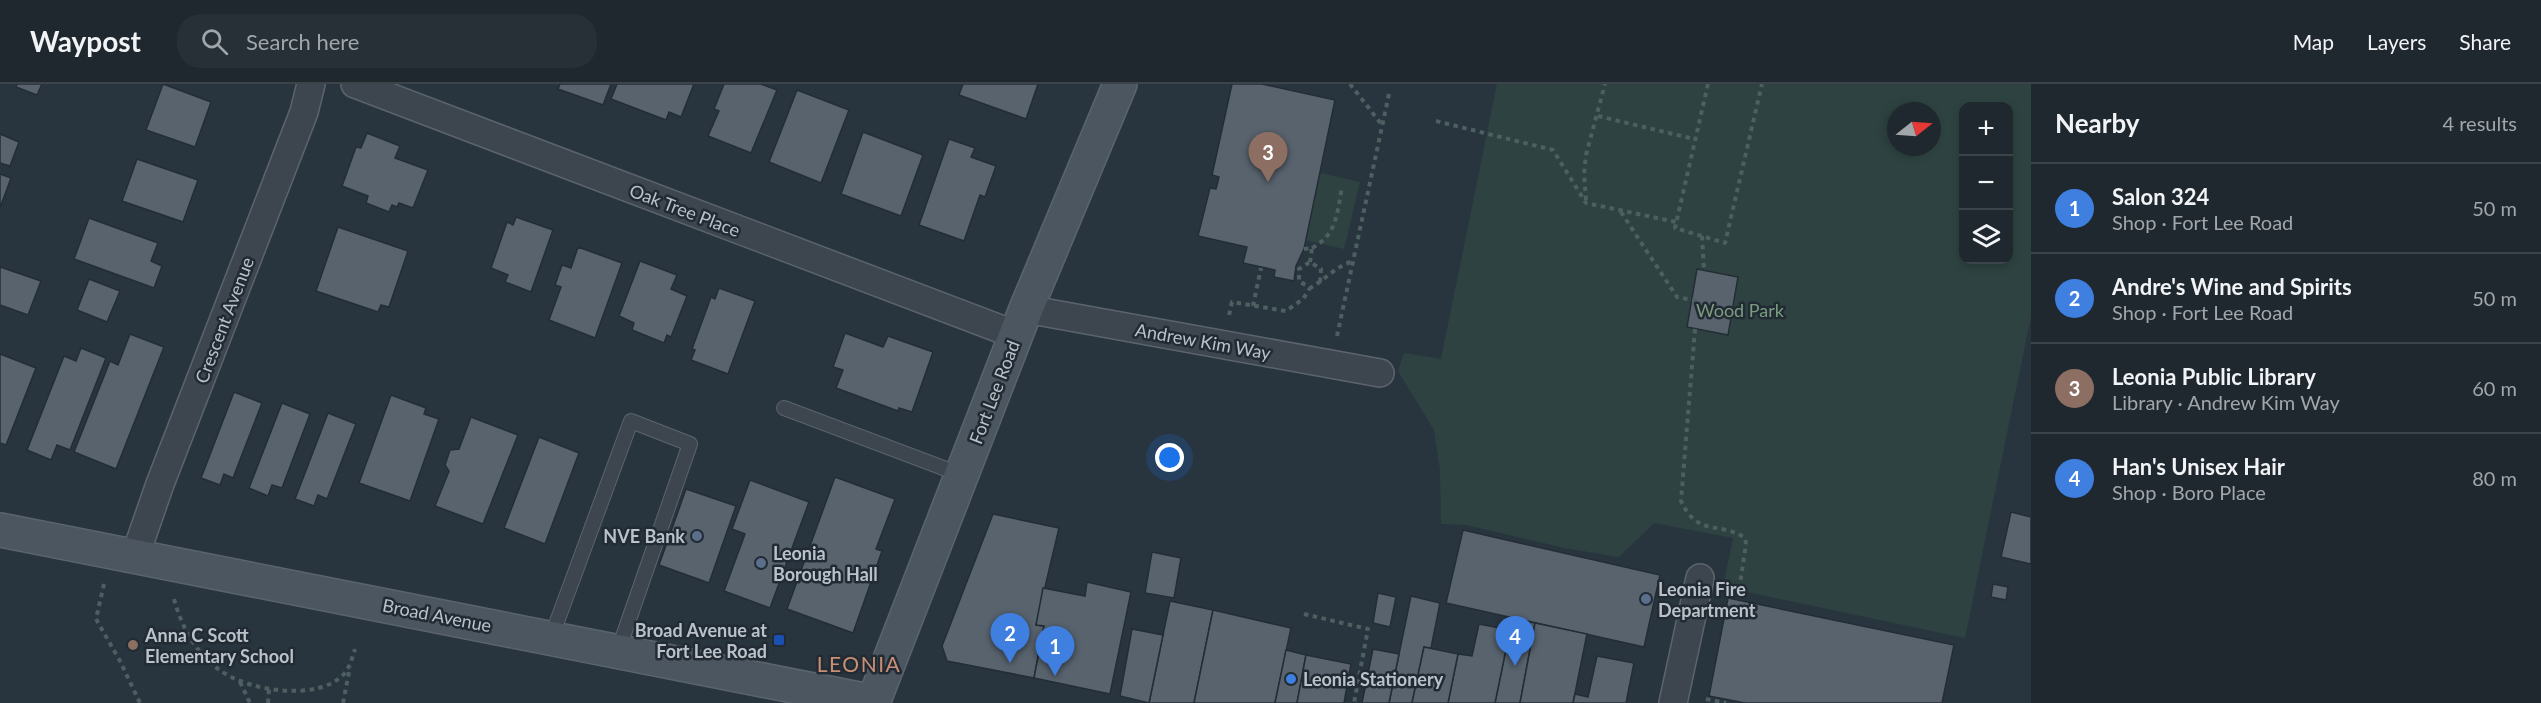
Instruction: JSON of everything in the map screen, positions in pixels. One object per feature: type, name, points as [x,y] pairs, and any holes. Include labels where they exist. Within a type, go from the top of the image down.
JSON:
[{"type":"main road","name":"Fort Lee Road","points":[[874,702],[1021,322],[1120,84]]},
{"type":"main road","name":"Broad Avenue","points":[[0,530],[874,702]]},
{"type":"street","name":"Crescent Avenue","points":[[136,557],[160,484],[297,132],[311,84]]},
{"type":"street","name":"Oak Tree Place","points":[[355,84],[1021,322]]},
{"type":"street","name":"Andrew Kim Way","points":[[1021,322],[1331,364],[1380,373]]},
{"type":"street","points":[[1673,703],[1700,578]]},
{"type":"lane","points":[[784,408],[962,475]]},
{"type":"lane","points":[[551,638],[631,421],[690,444],[618,651]]},
{"type":"path","points":[[1350,84],[1382,125]]},
{"type":"path","points":[[1586,203],[1584,174],[1586,155],[1605,84]]},
{"type":"path","points":[[1708,84],[1675,228],[1725,243],[1762,84]]},
{"type":"path","points":[[1331,364],[1389,94]]},
{"type":"path","points":[[1598,116],[1694,139]]},
{"type":"path","points":[[1436,121],[1553,150],[1586,203],[1676,222]]},
{"type":"path","points":[[1304,249],[1324,242],[1334,227],[1342,187]]},
{"type":"path","points":[[1621,211],[1677,297],[1699,301]]},
{"type":"path","points":[[1702,236],[1704,271]]},
{"type":"path","points":[[1310,288],[1299,281],[1299,269],[1310,262],[1312,248]]},
{"type":"path","points":[[1232,302],[1286,311],[1303,299],[1310,288],[1342,264],[1354,261]]},
{"type":"path","points":[[1310,262],[1321,269],[1320,282]]},
{"type":"path","points":[[1253,306],[1261,268]]},
{"type":"path","points":[[1695,329],[1681,501],[1686,512],[1705,527],[1744,538],[1746,544],[1740,584]]},
{"type":"path","points":[[140,703],[120,661],[96,620],[136,557],[178,614],[193,644],[222,672],[240,681],[269,690],[309,689],[330,684],[343,675],[351,664]]},
{"type":"path","points":[[1304,614],[1368,629],[1354,703]]},
{"type":"path","points":[[344,703],[354,649]]},
{"type":"path","points":[[240,681],[249,703]]},
{"type":"path","points":[[268,703],[269,690]]},
{"type":"path","points":[[1706,699],[1726,703]]},
{"type":"green space","name":"Wood Park","points":[[1497,84],[2031,84],[2031,316],[1965,638],[1723,587],[1733,538],[1654,523],[1619,557],[1565,548],[1466,525],[1441,524],[1440,469],[1434,430],[1398,371],[1404,353],[1441,359]]},
{"type":"green space","points":[[1320,173],[1360,182],[1344,249],[1305,240]]},
{"type":"building","points":[[17,84],[42,84],[37,95],[16,87]]},
{"type":"building","points":[[163,84],[211,102],[195,147],[146,130]]},
{"type":"building","points":[[560,84],[611,84],[603,105],[558,89]]},
{"type":"building","points":[[617,84],[694,84],[681,117],[669,112],[666,120],[611,99]]},
{"type":"building","points":[[724,84],[761,84],[777,90],[751,153],[708,136],[719,111],[714,109]]},
{"type":"building","points":[[963,84],[1038,84],[1026,119],[959,95]]},
{"type":"building","points":[[1232,84],[1262,84],[1335,100],[1304,249],[1296,266],[1294,281],[1274,277],[1275,270],[1243,263],[1247,247],[1198,236],[1210,188],[1216,189],[1219,177],[1212,175]]},
{"type":"building","points":[[797,90],[849,110],[821,183],[769,162]]},
{"type":"building","points":[[863,132],[923,155],[901,216],[841,194]]},
{"type":"building","points":[[367,133],[400,146],[395,158],[428,170],[413,208],[399,203],[397,207],[392,205],[389,212],[366,203],[368,196],[342,186],[356,147],[361,148]]},
{"type":"building","points":[[0,134],[19,142],[10,166],[0,163]]},
{"type":"building","points":[[949,139],[975,148],[971,157],[996,166],[985,197],[980,195],[964,241],[919,225]]},
{"type":"building","points":[[137,159],[198,180],[183,222],[122,201]]},
{"type":"building","points":[[0,174],[11,178],[0,208]]},
{"type":"building","points":[[516,217],[553,230],[531,292],[505,282],[508,275],[491,268],[507,222],[513,225]]},
{"type":"building","points":[[89,218],[158,243],[151,261],[162,266],[154,288],[74,259]]},
{"type":"building","points":[[338,227],[408,251],[389,307],[381,305],[378,312],[316,291]]},
{"type":"building","points":[[578,247],[622,263],[595,338],[549,320],[561,287],[555,285],[562,265],[571,268]]},
{"type":"building","points":[[640,261],[677,275],[671,289],[687,296],[671,337],[667,335],[664,343],[632,330],[634,323],[619,316]]},
{"type":"building","points":[[0,267],[41,281],[28,315],[0,305]]},
{"type":"building","points":[[1697,269],[1738,277],[1728,335],[1687,327]]},
{"type":"building","points":[[89,279],[120,291],[107,322],[77,310]]},
{"type":"building","points":[[719,288],[755,301],[728,374],[691,360],[695,350],[692,349],[711,297],[715,299]]},
{"type":"building","points":[[845,333],[883,347],[888,336],[933,352],[912,412],[899,408],[898,411],[836,388],[843,370],[833,367]]},
{"type":"building","points":[[130,334],[164,347],[116,469],[74,452],[110,361],[118,365]]},
{"type":"building","points":[[81,348],[106,358],[70,450],[57,445],[51,460],[27,450],[64,356],[76,361]]},
{"type":"building","points":[[0,354],[36,368],[6,445],[0,443]]},
{"type":"building","points":[[234,392],[262,403],[233,478],[224,474],[220,485],[201,478]]},
{"type":"building","points":[[391,395],[426,408],[424,414],[439,419],[410,501],[359,483]]},
{"type":"building","points":[[282,403],[310,414],[282,488],[272,485],[268,496],[249,488]]},
{"type":"building","points":[[328,413],[356,424],[327,499],[318,495],[314,506],[295,499]]},
{"type":"building","points":[[471,417],[518,435],[483,524],[435,506],[449,471],[445,465],[450,450],[459,449]]},
{"type":"building","points":[[539,437],[579,453],[545,544],[504,528]]},
{"type":"building","points":[[835,477],[895,499],[876,549],[882,551],[853,633],[787,609]]},
{"type":"building","name":"Leonia Borough Hall","points":[[750,480],[809,502],[770,608],[724,591],[745,534],[732,529]]},
{"type":"building","name":"NVE Bank","points":[[686,489],[736,506],[709,583],[659,565]]},
{"type":"building","points":[[2011,512],[2031,517],[2031,564],[2001,557]]},
{"type":"building","points":[[993,514],[1059,528],[1036,625],[1044,626],[1034,678],[947,661],[942,646]]},
{"type":"building","points":[[1463,530],[1660,575],[1644,647],[1446,603]]},
{"type":"building","points":[[1152,552],[1181,558],[1174,598],[1145,593]]},
{"type":"building","points":[[1087,582],[1131,592],[1110,694],[1034,678],[1044,626],[1036,625],[1043,588],[1085,596]]},
{"type":"building","points":[[1993,584],[2008,587],[2006,600],[1991,597]]},
{"type":"building","points":[[1378,593],[1396,597],[1390,627],[1373,623]]},
{"type":"building","points":[[1411,596],[1440,603],[1431,648],[1424,647],[1412,703],[1389,703]]},
{"type":"building","points":[[1728,598],[1954,645],[1942,703],[1745,703],[1709,696]]},
{"type":"building","points":[[1170,601],[1213,610],[1194,703],[1149,703]]},
{"type":"building","points":[[1213,610],[1291,628],[1275,703],[1194,703]]},
{"type":"building","points":[[1512,619],[1535,623],[1520,703],[1495,703]]},
{"type":"building","points":[[1535,623],[1587,634],[1573,703],[1520,703]]},
{"type":"building","points":[[1479,624],[1510,630],[1495,703],[1448,703],[1458,654],[1472,656]]},
{"type":"building","points":[[1132,629],[1163,635],[1149,703],[1120,696]]},
{"type":"building","points":[[1424,647],[1458,654],[1448,703],[1412,703]]},
{"type":"building","points":[[1373,649],[1399,654],[1389,703],[1362,703]]},
{"type":"building","name":"Leonia Stationery","points":[[1286,650],[1306,655],[1297,703],[1275,703]]},
{"type":"building","points":[[1306,655],[1351,664],[1344,703],[1297,703]]},
{"type":"building","points":[[1597,656],[1634,663],[1626,703],[1573,703],[1575,694],[1588,697]]},
{"type":"place","name":"Leonia Public Library","points":[[1268,182]]},
{"type":"place","name":"NVE Bank","points":[[697,536]]},
{"type":"place","name":"Leonia Borough Hall","points":[[761,563]]},
{"type":"place","name":"Leonia Fire Department","points":[[1646,599]]},
{"type":"place","name":"Broad Avenue at Fort Lee Road","points":[[779,640]]},
{"type":"place","name":"Anna C Scott Elementary School","points":[[133,645]]},
{"type":"place","name":"Andre's Wine and Spirits","points":[[1010,663]]},
{"type":"place","name":"Han's Unisex Hair","points":[[1515,666]]},
{"type":"place","name":"Salon 324","points":[[1055,676]]},
{"type":"place","name":"Leonia Stationery","points":[[1291,679]]},
{"type":"district","name":"LEONIA","points":[[859,663]]}]
